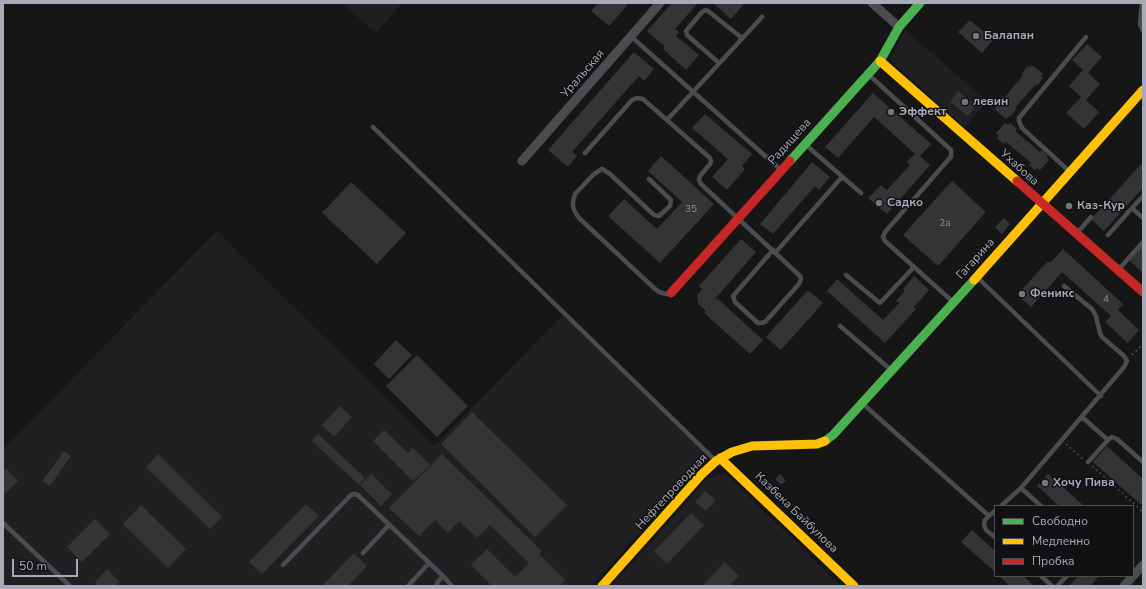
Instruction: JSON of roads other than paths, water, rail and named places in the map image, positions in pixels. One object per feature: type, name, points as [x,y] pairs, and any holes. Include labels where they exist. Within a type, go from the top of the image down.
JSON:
[{"type":"street","name":"Уральская","points":[[522,161],[660,3]]},
{"type":"street","points":[[872,3],[900,27]]},
{"type":"street","name":"Радищева","points":[[671,293],[880,61],[900,27],[920,3]]},
{"type":"street","name":"Ухабова","points":[[880,61],[1143,292]]},
{"type":"street","name":"Гагарина","points":[[823,442],[833,435],[1071,172],[1140,100],[1143,90]]},
{"type":"street","name":"Нефтепроводная","points":[[602,586],[696,481],[718,460],[732,452],[752,446],[811,445],[823,442]]},
{"type":"street","name":"Казбека Байбулова","points":[[718,460],[854,586]]},
{"type":"street","points":[[1134,575],[1143,565]]},
{"type":"street","points":[[1124,586],[1132,577]]},
{"type":"lane","points":[[1142,3],[1140,24],[1143,30]]},
{"type":"lane","points":[[719,63],[687,35],[686,31],[702,12],[705,10],[708,11],[742,38]]},
{"type":"lane","points":[[668,120],[762,16]]},
{"type":"lane","points":[[632,36],[692,92],[781,170]]},
{"type":"lane","points":[[1071,172],[1022,128],[1019,118],[1086,36]]},
{"type":"lane","points":[[868,74],[951,150],[951,157],[884,234],[884,239],[953,302]]},
{"type":"lane","points":[[585,153],[634,98],[643,100],[668,120],[710,158],[711,161],[700,176],[699,180],[738,218],[774,252],[798,274],[801,279],[799,284],[766,322],[761,324],[735,302],[733,296],[774,252],[842,177]]},
{"type":"lane","points":[[373,127],[718,460]]},
{"type":"lane","points":[[805,144],[861,193]]},
{"type":"lane","points":[[648,179],[671,200],[670,206],[659,216],[654,215],[610,174],[602,169],[594,174],[575,194],[572,202],[573,207],[579,218],[654,288],[659,292],[666,294],[671,293]]},
{"type":"lane","points":[[1108,235],[1143,196]]},
{"type":"lane","points":[[1132,208],[1143,218]]},
{"type":"lane","points":[[1077,234],[1091,217]]},
{"type":"lane","points":[[1118,270],[1143,242]]},
{"type":"lane","points":[[846,275],[880,303],[914,267]]},
{"type":"lane","points":[[976,277],[1101,396]]},
{"type":"lane","points":[[1002,505],[1021,488],[1062,441],[1101,396],[1127,361],[1124,356],[1102,337],[1096,316],[1092,309],[1064,286]]},
{"type":"lane","points":[[840,326],[891,370]]},
{"type":"lane","points":[[861,403],[989,516]]},
{"type":"lane","points":[[1082,417],[1108,440]]},
{"type":"lane","points":[[1088,462],[1108,440],[1115,437],[1143,462]]},
{"type":"lane","points":[[1021,488],[1040,505]]},
{"type":"lane","points":[[283,565],[351,495],[354,494],[358,495],[452,586]]},
{"type":"lane","points":[[994,512],[985,520],[984,525],[986,530],[994,536]]},
{"type":"lane","points":[[3,523],[70,586]]},
{"type":"lane","points":[[363,553],[389,525]]},
{"type":"lane","points":[[408,586],[429,563]]},
{"type":"lane","points":[[437,586],[437,583],[443,576]]},
{"type":"lane","points":[[1041,577],[1052,586]]},
{"type":"lane","points":[[1057,586],[1066,577]]},
{"type":"place","name":"Балапан","points":[[976,36]]},
{"type":"place","name":"левин","points":[[965,102]]},
{"type":"place","name":"Эффект","points":[[891,112]]},
{"type":"place","name":"Садко","points":[[879,203]]},
{"type":"place","name":"Каз-Кур","points":[[1069,206]]},
{"type":"place","name":"Феникс","points":[[1022,294]]},
{"type":"place","name":"Хочу Пива","points":[[1045,483]]}]
